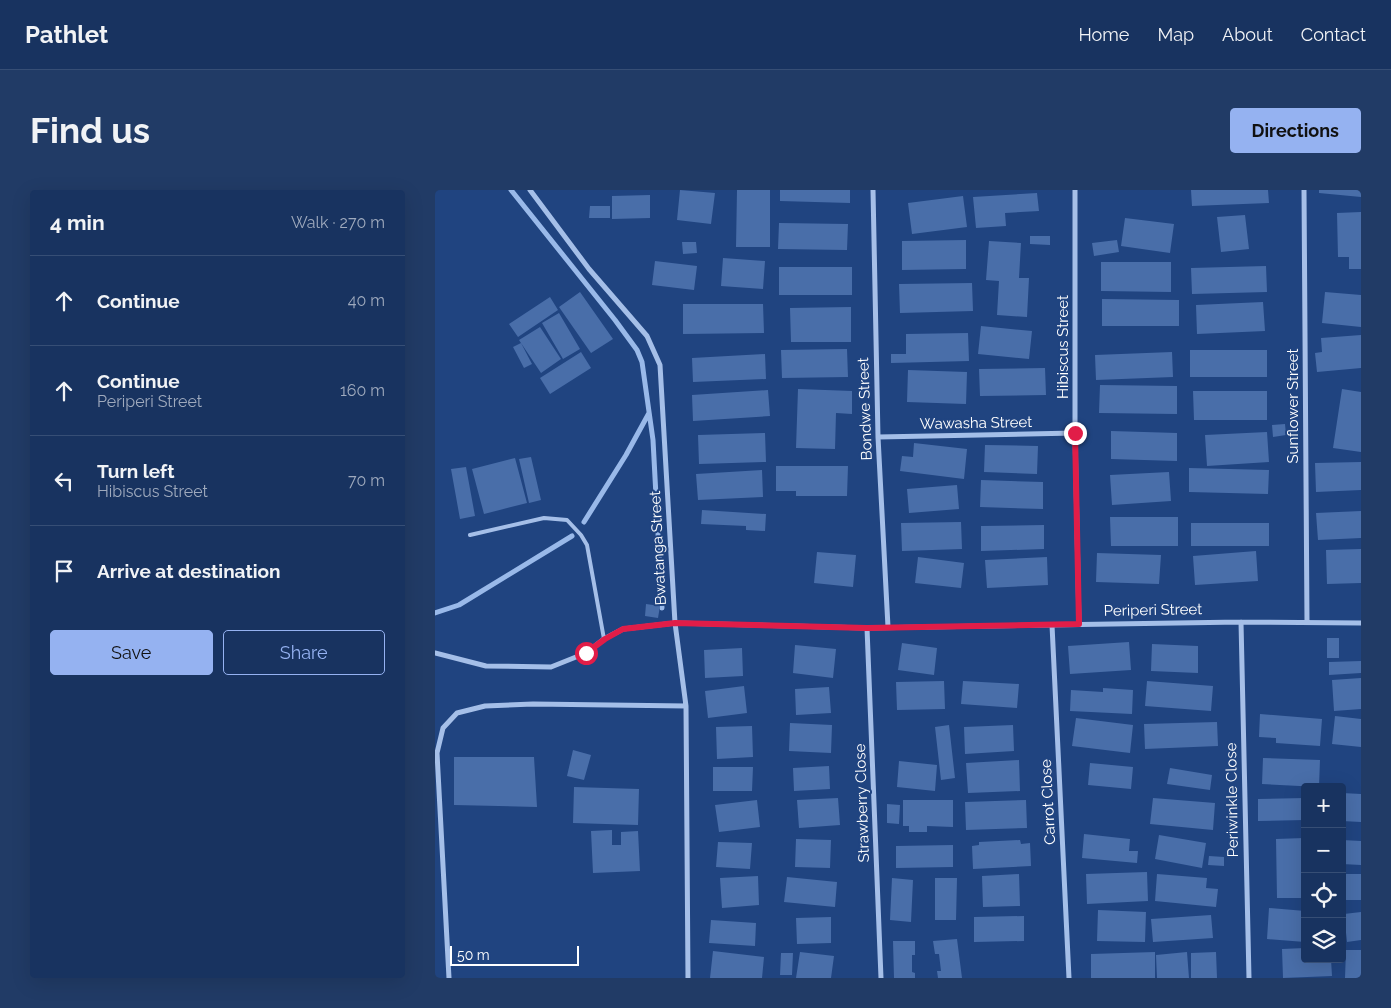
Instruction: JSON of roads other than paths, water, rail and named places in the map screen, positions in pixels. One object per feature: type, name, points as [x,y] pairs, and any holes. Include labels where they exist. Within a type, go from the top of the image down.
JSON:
[{"type":"street","name":"Bwatanga Street","points":[[530,190],[589,269],[647,336],[660,365],[675,623],[686,706],[688,978]]},
{"type":"street","name":"Bondwe Street","points":[[873,190],[878,437],[888,628]]},
{"type":"street","name":"Hibiscus Street","points":[[1075,190],[1075,433],[1079,624]]},
{"type":"street","name":"Sunflower Street","points":[[1304,190],[1307,622]]},
{"type":"street","name":"Wawasha Street","points":[[878,437],[1075,433]]},
{"type":"street","name":"Periperi Street","points":[[435,653],[486,666],[551,667],[586,653],[623,629],[675,623],[888,628],[1241,622],[1361,623]]},
{"type":"street","name":"Periwinkle Close","points":[[1241,622],[1249,978]]},
{"type":"street","name":"Carrot Close","points":[[1052,625],[1069,978]]},
{"type":"street","name":"Strawberry Close","points":[[867,628],[881,978]]},
{"type":"street","points":[[449,978],[437,753],[443,728],[457,713],[485,706],[533,704],[686,706]]},
{"type":"lane","points":[[470,535],[544,518],[567,520],[581,535],[587,545],[605,639]]},
{"type":"waterway","points":[[511,190],[615,320],[637,350],[642,362],[653,440],[662,608]]},
{"type":"waterway","points":[[584,522],[626,455],[649,413]]},
{"type":"waterway","points":[[435,613],[459,605],[572,536]]}]
